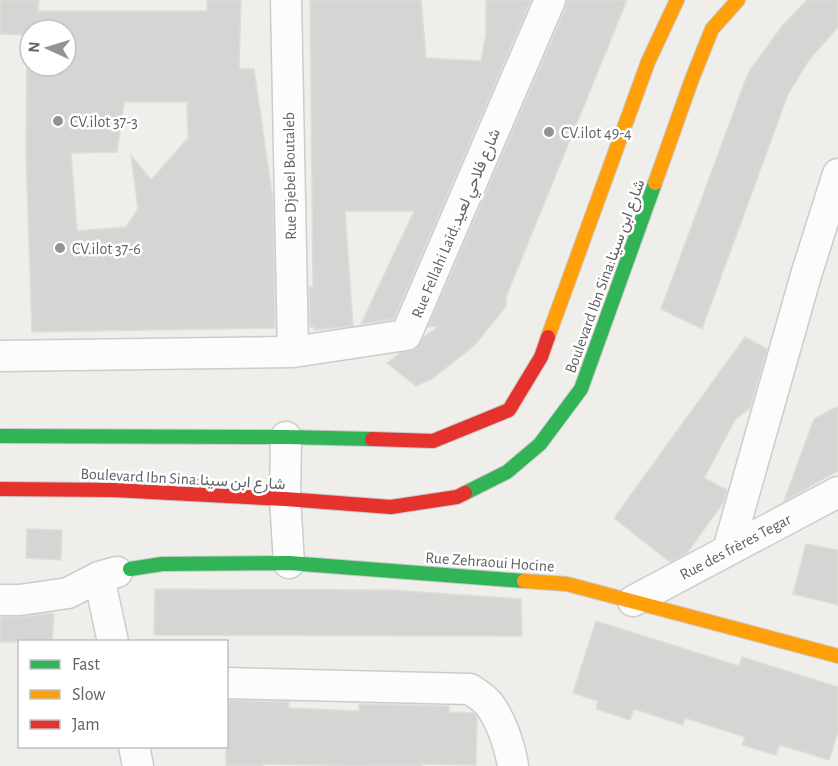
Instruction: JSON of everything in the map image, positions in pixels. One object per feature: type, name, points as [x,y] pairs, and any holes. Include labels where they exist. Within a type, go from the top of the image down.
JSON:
[{"type":"main road","name":"Boulevard Ibn Sina:شارع ابن سينا","points":[[0,436],[286,437],[434,441],[509,410],[541,357],[648,62],[677,0]]},
{"type":"main road","name":"Boulevard Ibn Sina:شارع ابن سينا","points":[[0,489],[113,490],[391,507],[458,496],[507,472],[540,444],[581,389],[712,29],[738,0]]},
{"type":"main road","name":"Rue Zehraoui Hocine","points":[[130,569],[162,564],[289,563],[567,584],[838,656]]},
{"type":"street","name":"Rue Djebel Boutaleb","points":[[286,0],[293,352]]},
{"type":"street","name":"Rue Fellahi Laïd;شارع فلاحي لعيد","points":[[0,356],[293,352],[406,335],[550,0]]},
{"type":"street","points":[[728,550],[806,275],[838,174]]},
{"type":"street","points":[[286,437],[285,500],[289,563]]},
{"type":"street","name":"Rue des frères Tegar","points":[[633,601],[838,492]]},
{"type":"street","points":[[0,600],[20,600],[68,593],[99,578],[130,569]]},
{"type":"street","points":[[99,578],[113,640]]},
{"type":"street","points":[[228,683],[470,689],[488,703],[498,720],[511,749],[513,766]]},
{"type":"street","points":[[134,748],[138,766]]},
{"type":"building","points":[[0,0],[39,0],[38,11],[207,11],[207,0],[241,0],[239,69],[254,69],[273,200],[275,328],[32,332],[26,154],[27,78],[78,78],[78,18],[18,18],[18,35],[0,34]],"holes":[[[124,102],[187,102],[188,138],[151,180],[131,155],[138,209],[126,227],[77,231],[71,153],[117,152]]]},
{"type":"building","points":[[310,0],[421,0],[426,58],[481,61],[486,34],[486,0],[531,0],[394,319],[361,324],[414,211],[345,211],[353,326],[314,330],[314,327],[310,327],[309,287],[313,287]]},
{"type":"building","points":[[567,0],[627,0],[506,297],[506,306],[475,345],[433,378],[416,386],[387,363],[400,353],[416,349],[424,337],[439,326],[428,327],[566,7]]},
{"type":"building","points":[[807,0],[838,0],[838,27],[809,60],[788,94],[702,329],[661,309],[748,73],[782,26]]},
{"type":"building","points":[[745,337],[767,349],[750,408],[735,420],[704,478],[727,490],[723,503],[687,553],[670,562],[614,518]]},
{"type":"building","points":[[838,406],[838,471],[784,501],[814,419]]},
{"type":"building","points":[[27,529],[62,530],[61,560],[26,558]]},
{"type":"building","points":[[806,544],[838,550],[838,605],[793,594]]},
{"type":"building","points":[[155,589],[391,590],[521,599],[522,636],[154,635]]},
{"type":"building","points":[[52,613],[54,615],[52,640],[0,642],[0,617]]},
{"type":"building","points":[[596,621],[739,666],[742,657],[838,687],[838,732],[829,760],[780,745],[776,755],[742,745],[745,737],[685,718],[683,725],[634,709],[630,720],[596,709],[598,701],[573,693]]},
{"type":"building","points":[[228,700],[289,702],[289,708],[359,711],[359,704],[449,706],[449,712],[474,713],[477,717],[476,765],[263,764],[263,766],[226,766]]},
{"type":"traffic: fast","points":[[465,493],[507,472],[540,444],[581,389],[655,183]]},
{"type":"traffic: fast","points":[[0,436],[372,439]]},
{"type":"traffic: fast","points":[[130,569],[162,564],[289,563],[524,581]]},
{"type":"traffic: slow","points":[[548,337],[648,62],[677,0]]},
{"type":"traffic: slow","points":[[655,183],[712,29],[738,0]]},
{"type":"traffic: slow","points":[[524,581],[567,584],[838,656]]},
{"type":"traffic: jam","points":[[372,439],[433,441],[509,410],[541,357],[548,337]]},
{"type":"traffic: jam","points":[[0,489],[113,490],[391,507],[457,497],[465,493]]},
{"type":"place","name":"CV.ilot 37-3","points":[[58,121]]},
{"type":"place","name":"CV.ilot 49-4","points":[[549,132]]},
{"type":"place","name":"CV.ilot 37-6","points":[[60,248]]}]
